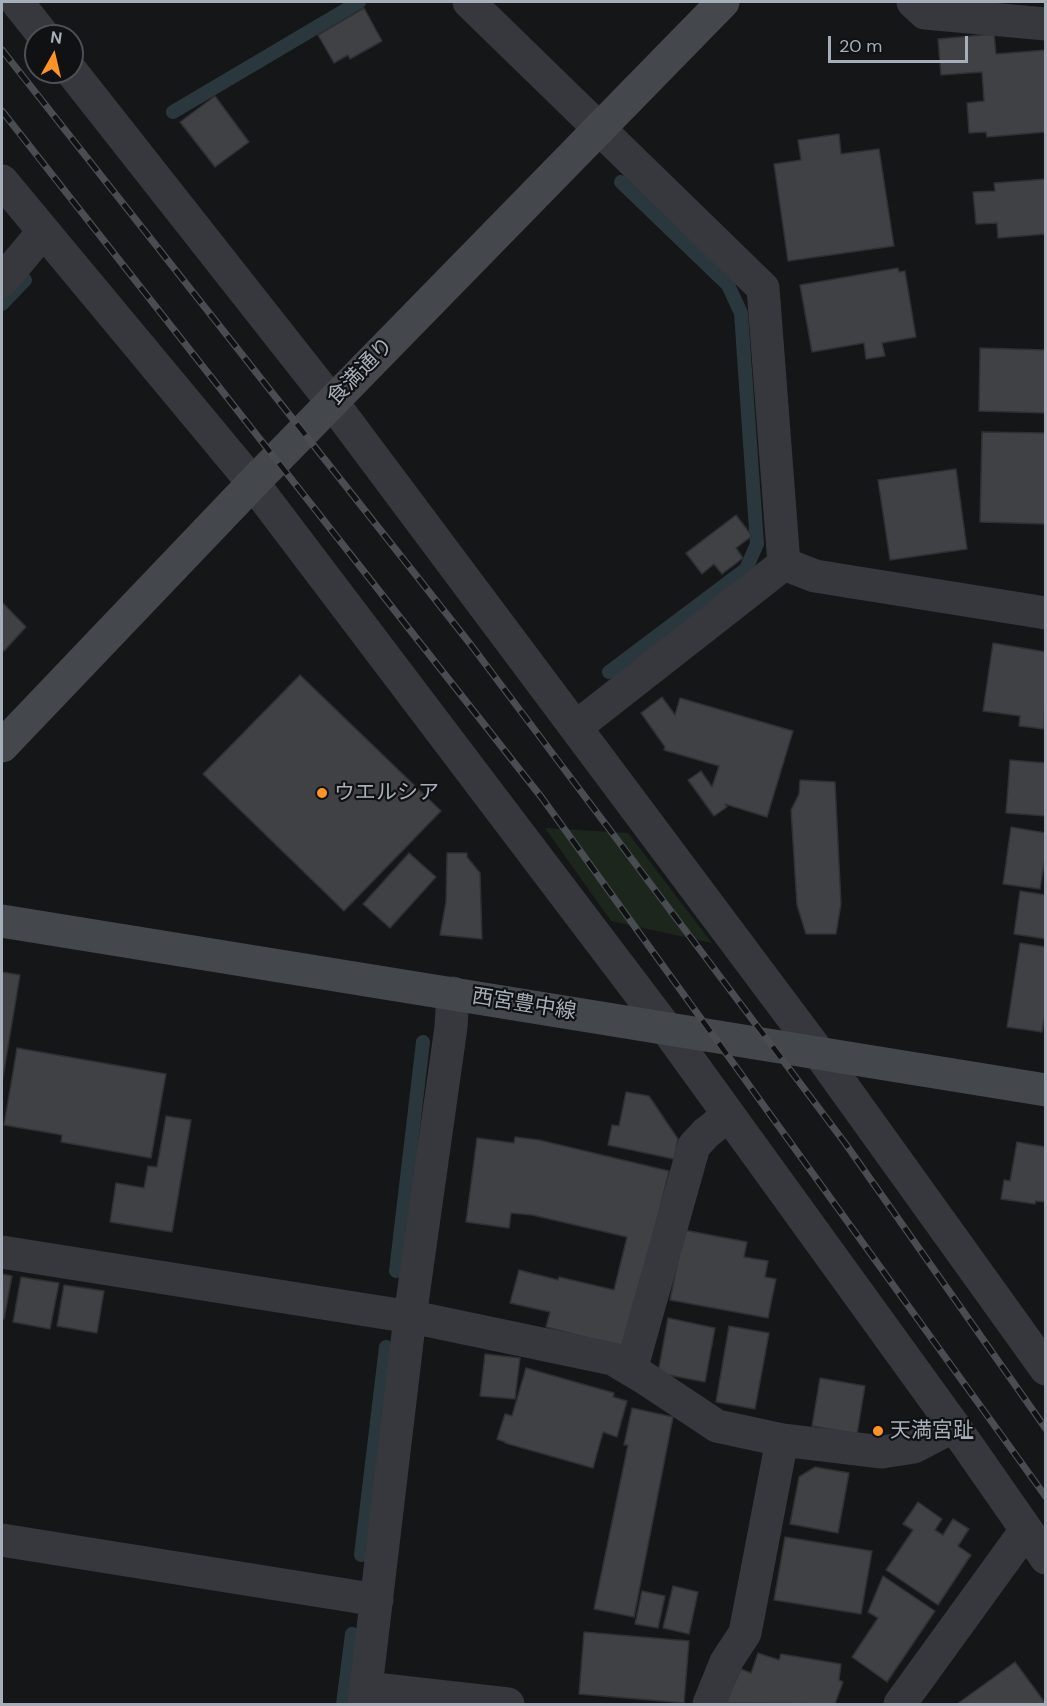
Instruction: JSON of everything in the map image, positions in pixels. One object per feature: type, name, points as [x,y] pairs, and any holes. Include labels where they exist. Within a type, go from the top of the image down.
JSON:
[{"type":"main road","name":"食満通り","points":[[2,746],[332,402],[723,2]]},
{"type":"main road","name":"西宮豊中線","points":[[2,921],[1046,1090]]},
{"type":"street","points":[[17,2],[34,24]]},
{"type":"street","points":[[469,2],[763,288],[784,564]]},
{"type":"street","points":[[913,2],[925,13],[1046,24]]},
{"type":"street","points":[[81,84],[332,402],[576,727],[819,1053],[1046,1369]]},
{"type":"street","points":[[2,181],[254,483],[666,1028],[954,1426],[1046,1558]]},
{"type":"street","points":[[2,281],[43,232]]},
{"type":"street","points":[[784,564],[815,576],[1046,613]]},
{"type":"street","points":[[576,727],[784,564]]},
{"type":"street","points":[[453,993],[451,1027],[410,1317],[365,1696],[508,1704]]},
{"type":"street","points":[[631,1370],[694,1146],[729,1115]]},
{"type":"street","points":[[2,1252],[410,1317],[613,1359],[717,1426],[782,1440],[882,1452],[914,1447],[954,1426]]},
{"type":"street","points":[[710,1704],[726,1662],[744,1633],[782,1440]]},
{"type":"street","points":[[900,1704],[1026,1530]]},
{"type":"street","points":[[2,1540],[376,1600]]},
{"type":"shaded area","points":[[545,828],[628,833],[712,943],[611,921]]},
{"type":"building","points":[[364,8],[382,41],[350,59],[348,55],[334,63],[318,35]]},
{"type":"building","points":[[994,34],[996,54],[1046,50],[1046,132],[987,137],[986,132],[969,133],[967,103],[984,101],[982,72],[941,75],[938,39]]},
{"type":"building","points":[[215,96],[249,142],[215,167],[180,122]]},
{"type":"building","points":[[839,134],[841,154],[879,149],[894,246],[788,261],[774,164],[801,160],[798,140]]},
{"type":"building","points":[[1046,179],[1046,234],[998,238],[997,223],[976,224],[973,192],[995,191],[994,183]]},
{"type":"building","points":[[898,268],[899,272],[905,271],[916,337],[882,343],[885,356],[866,359],[864,343],[812,352],[800,285]]},
{"type":"building","points":[[980,348],[1046,350],[1046,413],[979,411]]},
{"type":"building","points":[[982,432],[1046,433],[1046,524],[980,522]]},
{"type":"building","points":[[956,469],[967,549],[890,560],[878,480]]},
{"type":"building","points":[[736,515],[752,536],[736,548],[743,558],[722,574],[714,564],[702,574],[686,553]]},
{"type":"building","points":[[2,602],[26,627],[4,651],[2,649]]},
{"type":"building","points":[[993,643],[1046,652],[1044,729],[1019,726],[1020,716],[983,711]]},
{"type":"building","name":"ウエルシア","points":[[300,675],[441,811],[344,911],[203,774]]},
{"type":"building","points":[[662,697],[675,715],[680,698],[793,731],[767,817],[725,804],[727,807],[714,816],[688,780],[701,771],[712,787],[719,766],[664,750],[665,747],[641,713]]},
{"type":"building","points":[[1010,760],[1046,763],[1046,816],[1006,813]]},
{"type":"building","points":[[800,780],[835,782],[841,904],[836,934],[806,934],[797,905],[791,810],[799,794]]},
{"type":"building","points":[[1011,827],[1046,833],[1046,852],[1040,889],[1003,884]]},
{"type":"building","points":[[409,853],[436,877],[390,928],[363,904]]},
{"type":"building","points":[[447,853],[467,853],[467,857],[480,873],[482,939],[440,935],[446,902]]},
{"type":"building","points":[[1020,891],[1046,895],[1046,939],[1014,934]]},
{"type":"building","points":[[1020,943],[1046,947],[1046,1009],[1042,1032],[1007,1027]]},
{"type":"building","points":[[2,972],[20,975],[2,1083]]},
{"type":"building","points":[[17,1048],[166,1074],[151,1158],[61,1142],[62,1135],[4,1125]]},
{"type":"building","points":[[626,1092],[649,1096],[678,1139],[674,1159],[608,1145],[612,1125],[619,1126]]},
{"type":"building","points":[[166,1116],[191,1120],[172,1232],[110,1222],[116,1183],[144,1188],[148,1166],[157,1167]]},
{"type":"building","points":[[515,1137],[539,1140],[669,1171],[626,1348],[546,1327],[550,1312],[510,1303],[519,1270],[614,1290],[627,1237],[532,1215],[511,1213],[509,1228],[466,1222],[477,1138],[514,1143]]},
{"type":"building","points":[[1017,1142],[1046,1147],[1046,1202],[1036,1201],[1035,1204],[1001,1199],[1004,1180],[1010,1181]]},
{"type":"building","points":[[684,1230],[747,1242],[744,1257],[768,1261],[765,1277],[776,1279],[768,1318],[670,1300]]},
{"type":"building","points":[[2,1274],[12,1276],[4,1319],[2,1318]]},
{"type":"building","points":[[21,1277],[59,1283],[50,1329],[13,1322]]},
{"type":"building","points":[[64,1285],[104,1291],[97,1333],[57,1326]]},
{"type":"building","points":[[668,1318],[715,1328],[705,1382],[658,1373]]},
{"type":"building","points":[[729,1326],[769,1333],[755,1409],[716,1402]]},
{"type":"building","points":[[485,1354],[520,1358],[515,1399],[480,1396]]},
{"type":"building","points":[[526,1368],[614,1393],[613,1397],[627,1401],[617,1437],[603,1432],[593,1468],[497,1439],[505,1414],[512,1416]]},
{"type":"building","points":[[820,1378],[865,1386],[857,1434],[812,1426]]},
{"type":"building","points":[[632,1408],[673,1417],[634,1617],[594,1609],[628,1445],[624,1445]]},
{"type":"building","points":[[815,1467],[849,1473],[838,1533],[790,1524],[799,1477]]},
{"type":"building","points":[[918,1502],[942,1519],[935,1530],[943,1535],[953,1519],[969,1529],[958,1546],[971,1555],[938,1605],[886,1570],[913,1530],[903,1524]]},
{"type":"building","points":[[785,1537],[872,1551],[861,1614],[774,1600]]},
{"type":"building","points":[[883,1576],[935,1611],[887,1682],[852,1657],[878,1618],[868,1612]]},
{"type":"building","points":[[673,1586],[698,1592],[689,1634],[663,1628]]},
{"type":"building","points":[[642,1591],[665,1596],[658,1628],[635,1624]]},
{"type":"building","points":[[584,1632],[689,1641],[684,1703],[579,1694]]},
{"type":"building","points":[[758,1653],[779,1660],[781,1654],[841,1664],[839,1680],[843,1682],[835,1704],[725,1703],[741,1669],[751,1673]]},
{"type":"building","points":[[1015,1662],[1046,1704],[957,1704]]},
{"type":"waterway","points":[[173,112],[359,2]]},
{"type":"waterway","points":[[609,672],[746,569],[757,544],[741,313],[728,285],[621,182]]},
{"type":"waterway","points":[[2,304],[25,280]]},
{"type":"waterway","points":[[396,1271],[423,1042]]},
{"type":"waterway","points":[[361,1555],[386,1347]]},
{"type":"waterway","points":[[343,1704],[352,1634]]},
{"type":"railway","points":[[2,50],[471,645],[845,1143],[1046,1429]]},
{"type":"railway","points":[[2,111],[542,798],[1046,1497]]},
{"type":"place","name":"ウエルシア","points":[[322,793]]},
{"type":"place","name":"天満宮趾","points":[[878,1431]]}]
